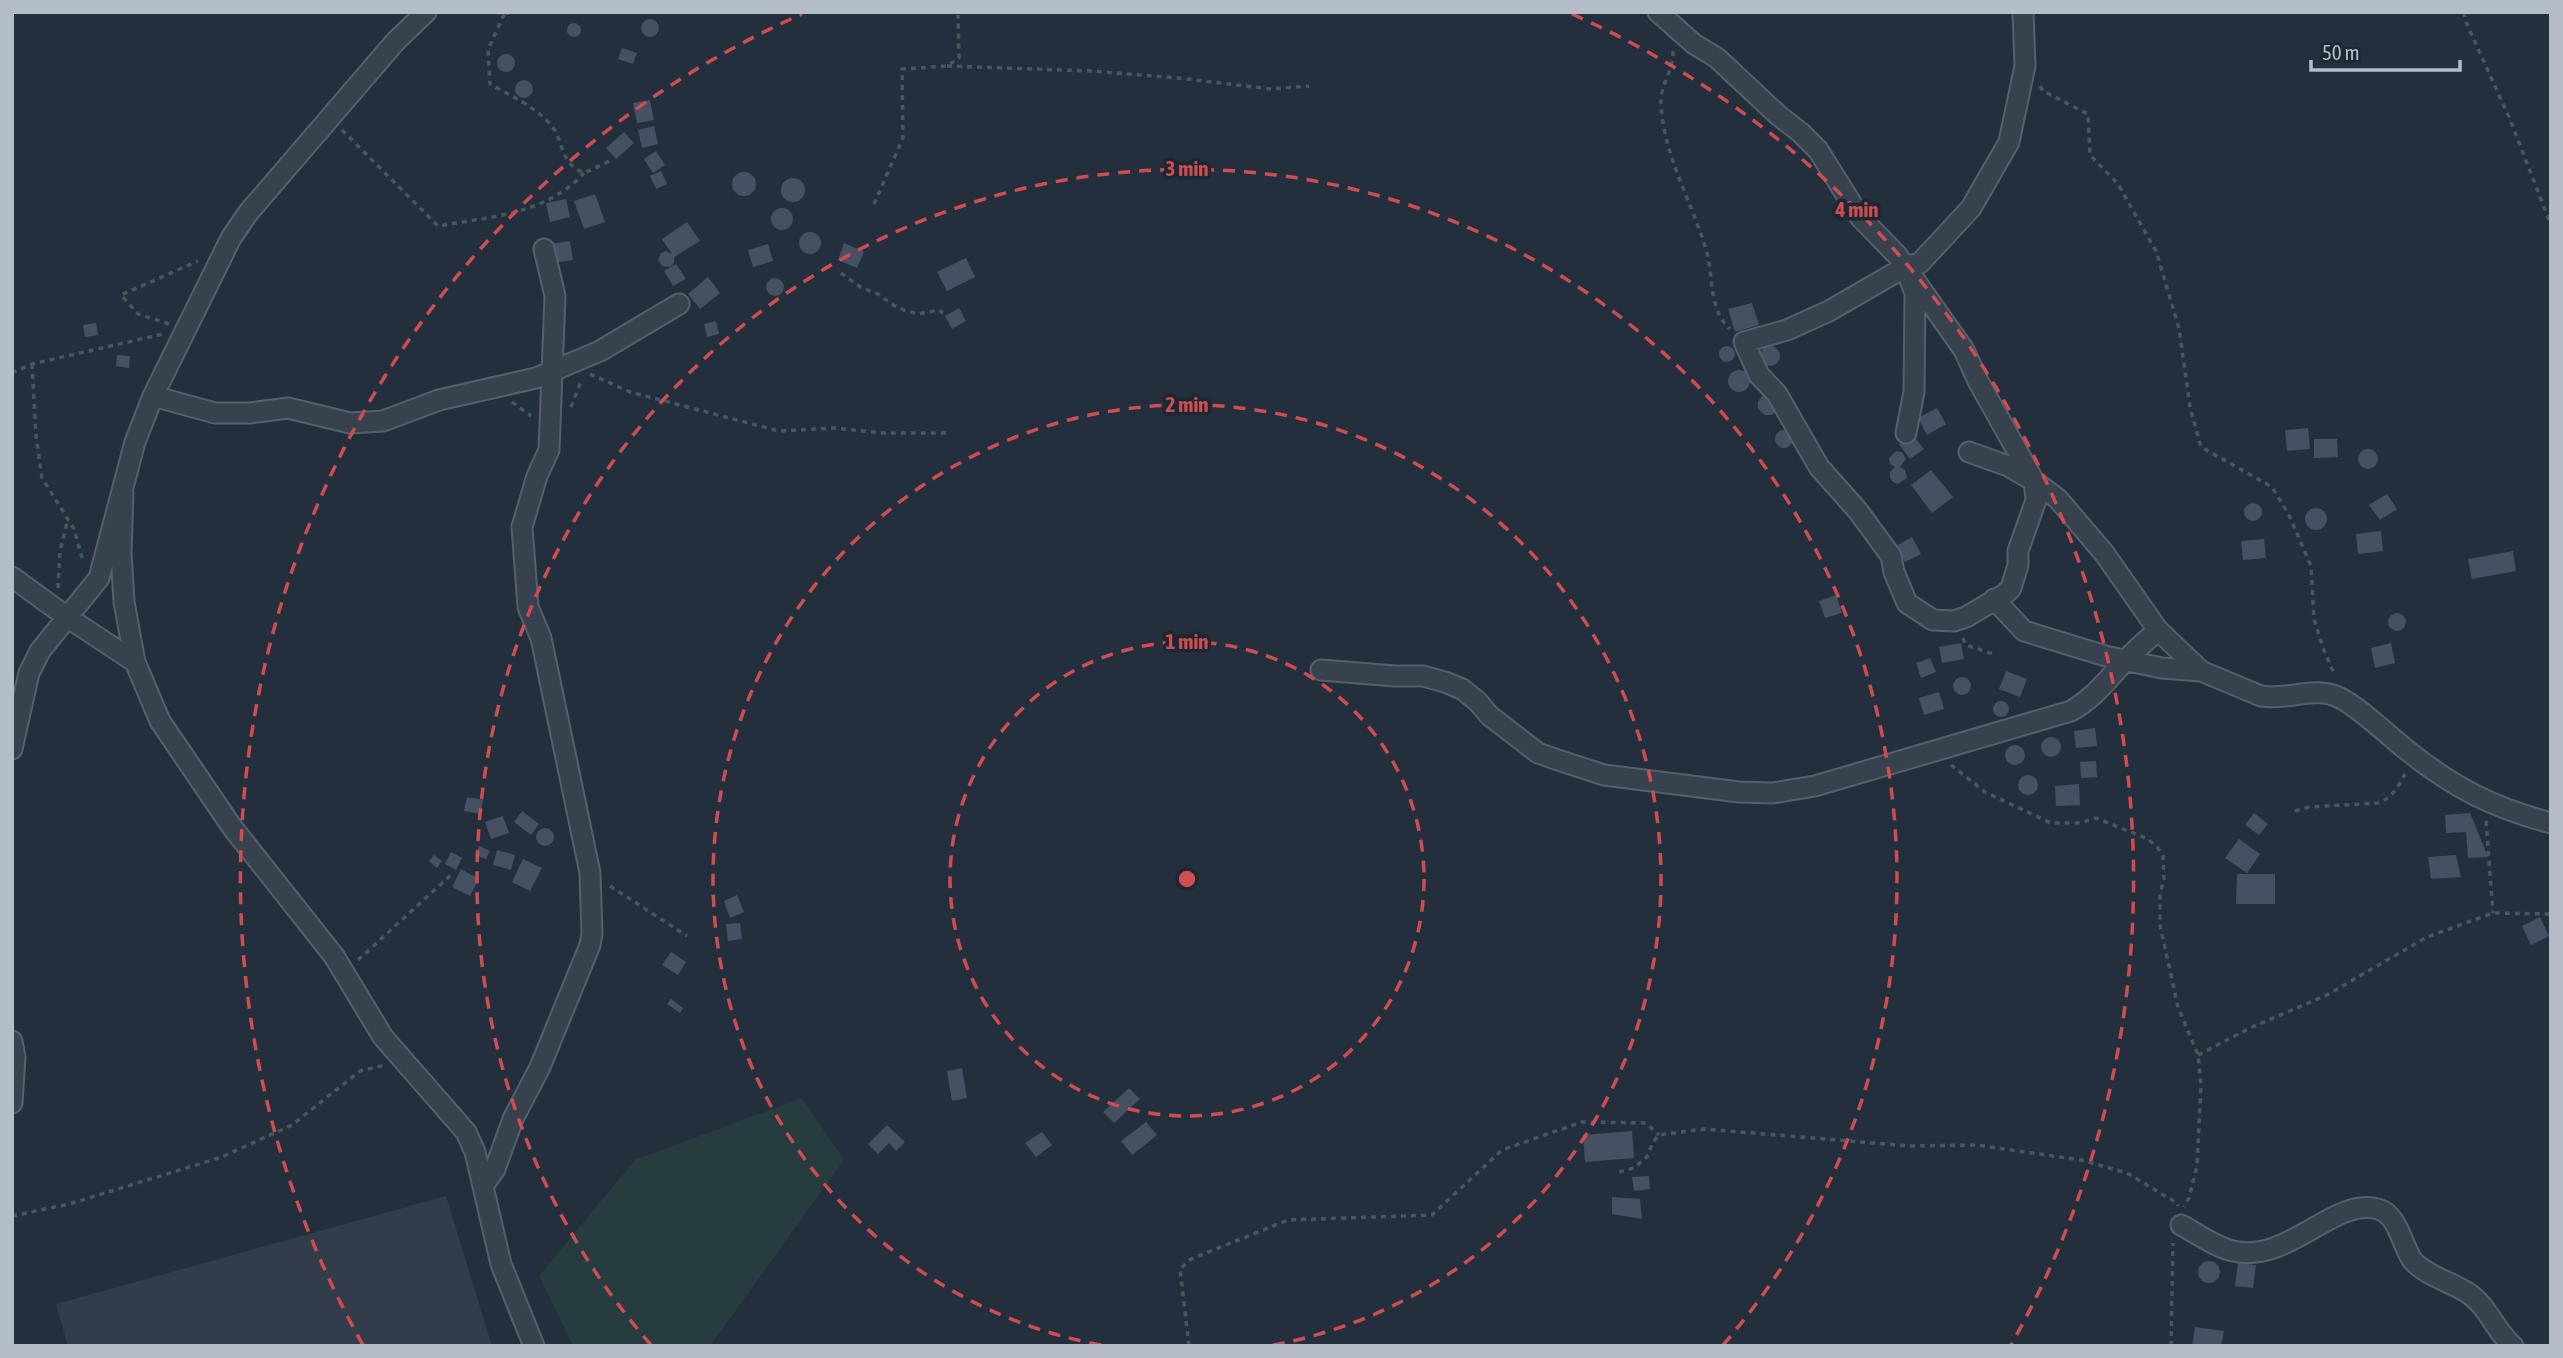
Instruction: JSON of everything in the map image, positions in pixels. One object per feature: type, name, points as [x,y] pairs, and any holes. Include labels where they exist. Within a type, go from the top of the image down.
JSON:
[{"type":"street","points":[[12,749],[29,673],[61,612],[94,585],[102,570],[135,442],[153,396],[239,226],[395,42],[426,12]]},
{"type":"street","points":[[1658,12],[1694,44],[1717,58],[1818,150],[1860,217],[1898,255],[1905,267],[1964,350],[1978,381],[2034,481],[2036,500],[2018,551],[2011,588],[1966,617],[1954,621],[1933,620],[1907,603],[1894,572],[1891,556],[1858,511],[1819,467],[1777,394],[1759,375],[1744,342],[1787,330],[1829,312],[1905,267],[1920,263],[1961,220],[1983,191],[1996,162],[2009,142],[2025,66],[2022,12]]},
{"type":"street","points":[[483,1186],[501,1156],[513,1119],[540,1068],[590,945],[593,919],[590,873],[541,638],[528,607],[525,588],[522,527],[537,476],[549,450],[555,296],[544,249]]},
{"type":"street","points":[[1905,267],[1915,293],[1914,392],[1906,433]]},
{"type":"street","points":[[153,396],[215,413],[250,413],[288,408],[349,423],[383,421],[439,400],[536,378],[600,351],[679,304]]},
{"type":"street","points":[[1969,452],[2008,466],[2058,499],[2104,553],[2158,630],[2201,671]]},
{"type":"street","points":[[124,492],[121,552],[124,602],[135,662],[160,721],[232,827],[334,956],[383,1037],[466,1132],[475,1152],[501,1264],[534,1346]]},
{"type":"street","points":[[12,577],[135,662]]},
{"type":"street","points":[[1994,599],[2024,631],[2062,644],[2162,668],[2201,671],[2270,698],[2318,692],[2341,698],[2416,758],[2486,802],[2551,822]]},
{"type":"street","points":[[1321,670],[1423,676],[1445,682],[1462,689],[1490,716],[1538,753],[1604,775],[1739,792],[1773,793],[1831,781],[2071,711],[2101,690],[2126,660],[2158,630]]},
{"type":"street","points":[[12,1041],[15,1057],[12,1103]]},
{"type":"street","points":[[2181,1225],[2219,1246],[2248,1253],[2291,1242],[2340,1214],[2358,1209],[2378,1209],[2393,1221],[2415,1263],[2470,1294],[2482,1305],[2504,1338],[2513,1346]]},
{"type":"path","points":[[496,12],[512,12]]},
{"type":"path","points":[[2463,12],[2509,117],[2551,225]]},
{"type":"path","points":[[504,14],[488,50],[490,84],[537,111],[553,127],[562,153],[571,165],[584,173]]},
{"type":"path","points":[[947,66],[959,58],[958,15]]},
{"type":"path","points":[[1671,43],[1674,54],[1660,99],[1664,132],[1707,256],[1710,288],[1720,319],[1744,342]]},
{"type":"path","points":[[874,204],[903,138],[902,69],[947,66],[1091,71],[1271,89],[1309,86]]},
{"type":"path","points":[[2025,66],[2043,91],[2088,114],[2090,155],[2118,184],[2155,251],[2179,328],[2190,407],[2201,447],[2272,487],[2289,515],[2311,566],[2314,619],[2341,698]]},
{"type":"path","points":[[330,118],[438,226],[531,209],[573,185],[584,173],[612,160]]},
{"type":"path","points":[[187,329],[138,314],[121,295],[205,258],[224,254]]},
{"type":"path","points":[[841,273],[862,288],[878,294],[904,310],[918,314],[939,310],[943,313]]},
{"type":"path","points":[[12,373],[32,364],[187,329]]},
{"type":"path","points":[[32,364],[43,478],[74,528],[85,566],[94,585]]},
{"type":"path","points":[[570,407],[585,372],[630,392],[779,431],[841,428],[884,433],[947,433]]},
{"type":"path","points":[[489,388],[509,399],[549,430]]},
{"type":"path","points":[[61,612],[60,551],[68,517]]},
{"type":"path","points":[[1954,621],[1966,645],[1996,655]]},
{"type":"path","points":[[1933,751],[1985,792],[2051,823],[2080,822],[2096,818],[2148,839],[2158,848],[2164,865],[2160,894],[2161,934],[2178,1007],[2198,1055],[2201,1085],[2197,1166],[2173,1244],[2171,1346]]},
{"type":"path","points":[[2295,811],[2309,807],[2369,805],[2385,801],[2416,758]]},
{"type":"path","points":[[2486,802],[2493,914]]},
{"type":"path","points":[[590,873],[687,936]]},
{"type":"path","points":[[342,971],[370,951],[452,874]]},
{"type":"path","points":[[2198,1055],[2250,1028],[2327,995],[2427,937],[2493,914],[2551,914]]},
{"type":"path","points":[[12,1216],[69,1204],[222,1157],[292,1125],[360,1071],[404,1060]]},
{"type":"path","points":[[1189,1346],[1180,1269],[1191,1259],[1288,1220],[1432,1215],[1502,1150],[1582,1122],[1646,1123],[1659,1135]]},
{"type":"path","points":[[1619,1172],[1633,1168],[1647,1157],[1659,1135],[1704,1129],[1897,1145],[1976,1145],[2081,1160],[2127,1173],[2177,1203],[2181,1225]]},
{"type":"shaded area","points":[[446,1196],[492,1346],[68,1346],[56,1304]]},
{"type":"green space","points":[[802,1098],[844,1160],[710,1346],[573,1346],[539,1276],[635,1160]]},
{"type":"building","points":[[646,19],[654,19],[659,28],[657,35],[646,37],[641,32],[641,24]]},
{"type":"building","points":[[574,23],[579,25],[579,35],[574,37],[569,35],[567,30],[569,25]]},
{"type":"building","points":[[622,48],[637,53],[633,64],[618,59]]},
{"type":"building","points":[[506,54],[512,57],[515,63],[512,69],[506,72],[500,69],[497,63],[500,57]]},
{"type":"building","points":[[524,80],[530,83],[533,89],[530,95],[524,98],[518,95],[515,89],[518,83]]},
{"type":"building","points":[[650,100],[654,120],[637,123],[633,103]]},
{"type":"building","points":[[654,126],[658,144],[642,148],[638,130]]},
{"type":"building","points":[[624,132],[634,143],[616,159],[606,148]]},
{"type":"building","points":[[656,151],[665,165],[653,173],[644,159]]},
{"type":"building","points":[[661,171],[667,184],[656,189],[650,176]]},
{"type":"building","points":[[744,172],[753,175],[756,184],[753,193],[744,196],[735,193],[732,184],[735,175]]},
{"type":"building","points":[[793,178],[804,185],[805,190],[798,201],[793,202],[782,195],[781,190],[788,179]]},
{"type":"building","points":[[595,194],[605,222],[584,229],[574,201]]},
{"type":"building","points":[[566,199],[570,217],[550,222],[546,203]]},
{"type":"building","points":[[782,208],[790,211],[793,219],[790,227],[782,230],[774,227],[771,219],[774,211]]},
{"type":"building","points":[[687,222],[700,241],[674,257],[674,263],[670,267],[662,266],[658,260],[661,253],[666,251],[672,254],[662,239]]},
{"type":"building","points":[[810,232],[818,235],[821,243],[818,251],[810,254],[802,251],[799,243],[802,235]]},
{"type":"building","points":[[570,241],[573,260],[553,263],[550,244]]},
{"type":"building","points":[[844,243],[864,252],[857,268],[838,260]]},
{"type":"building","points":[[768,244],[773,261],[753,267],[748,250]]},
{"type":"building","points":[[966,258],[975,277],[947,291],[937,272]]},
{"type":"building","points":[[676,264],[686,279],[673,286],[664,271]]},
{"type":"building","points":[[708,277],[720,293],[700,309],[688,294]]},
{"type":"building","points":[[771,278],[779,278],[784,287],[782,294],[771,296],[766,291],[766,283]]},
{"type":"building","points":[[1752,303],[1759,325],[1735,332],[1728,309]]},
{"type":"building","points":[[959,308],[966,321],[952,329],[945,316]]},
{"type":"building","points":[[716,321],[719,334],[707,337],[704,324]]},
{"type":"building","points":[[96,323],[98,335],[85,337],[83,325]]},
{"type":"building","points":[[1727,346],[1735,354],[1727,362],[1719,354]]},
{"type":"building","points":[[1766,346],[1774,346],[1780,356],[1774,366],[1766,366],[1760,360],[1760,352]]},
{"type":"building","points":[[117,355],[130,356],[129,368],[116,366]]},
{"type":"building","points":[[1735,370],[1743,370],[1750,377],[1750,385],[1743,392],[1735,392],[1728,385],[1728,377]]},
{"type":"building","points":[[1769,394],[1777,410],[1772,415],[1765,415],[1758,409],[1758,402],[1762,396]]},
{"type":"building","points":[[1937,408],[1946,424],[1927,435],[1918,418]]},
{"type":"building","points":[[2308,428],[2310,449],[2287,451],[2285,430]]},
{"type":"building","points":[[1784,430],[1790,433],[1793,439],[1790,445],[1784,448],[1778,445],[1775,439],[1778,433]]},
{"type":"building","points":[[1912,434],[1924,449],[1910,459],[1899,444]]},
{"type":"building","points":[[2314,439],[2337,439],[2338,457],[2314,458]]},
{"type":"building","points":[[2368,449],[2375,452],[2378,459],[2375,466],[2368,469],[2361,466],[2358,459],[2361,452]]},
{"type":"building","points":[[1896,451],[1902,452],[1906,459],[1900,467],[1905,470],[1907,478],[1898,484],[1890,478],[1890,472],[1895,467],[1890,464],[1889,458]]},
{"type":"building","points":[[1931,470],[1953,497],[1932,513],[1911,485]]},
{"type":"building","points":[[2387,494],[2397,509],[2380,520],[2369,505]]},
{"type":"building","points":[[2253,503],[2259,506],[2262,512],[2259,518],[2253,521],[2247,518],[2244,512],[2247,506]]},
{"type":"building","points":[[2316,508],[2324,511],[2327,519],[2324,527],[2316,530],[2308,527],[2305,519],[2308,511]]},
{"type":"building","points":[[2381,531],[2383,551],[2358,554],[2356,534]]},
{"type":"building","points":[[1912,537],[1921,554],[1905,562],[1896,546]]},
{"type":"building","points":[[2264,539],[2266,558],[2243,560],[2241,541]]},
{"type":"building","points":[[2513,551],[2516,571],[2472,579],[2468,559]]},
{"type":"building","points":[[1836,595],[1842,613],[1825,618],[1819,601]]},
{"type":"building","points":[[2397,613],[2403,616],[2406,622],[2403,628],[2397,631],[2391,628],[2388,622],[2391,616]]},
{"type":"building","points":[[1961,643],[1964,659],[1942,663],[1939,647]]},
{"type":"building","points":[[2391,643],[2395,663],[2375,668],[2371,648]]},
{"type":"building","points":[[1930,658],[1936,672],[1921,678],[1916,663]]},
{"type":"building","points":[[2006,671],[2027,679],[2020,697],[1999,689]]},
{"type":"building","points":[[1962,677],[1968,680],[1971,686],[1968,692],[1962,695],[1956,692],[1953,686],[1956,680]]},
{"type":"building","points":[[1939,692],[1944,709],[1924,715],[1919,698]]},
{"type":"building","points":[[2001,701],[2007,703],[2007,715],[2001,717],[1995,715],[1993,709],[1995,703]]},
{"type":"building","points":[[2095,728],[2097,746],[2076,748],[2074,731]]},
{"type":"building","points":[[2051,737],[2058,740],[2061,747],[2058,754],[2051,757],[2044,754],[2041,747],[2044,740]]},
{"type":"building","points":[[2011,745],[2019,745],[2025,755],[2019,765],[2011,765],[2005,759],[2005,751]]},
{"type":"building","points":[[2096,761],[2097,777],[2081,778],[2080,762]]},
{"type":"building","points":[[2028,775],[2035,778],[2038,785],[2035,792],[2028,795],[2021,792],[2018,785],[2021,778]]},
{"type":"building","points":[[2079,784],[2080,805],[2056,806],[2055,786]]},
{"type":"building","points":[[467,797],[483,800],[481,814],[464,811]]},
{"type":"building","points":[[522,811],[539,824],[531,835],[514,822]]},
{"type":"building","points":[[2254,813],[2268,824],[2259,835],[2245,825]]},
{"type":"building","points":[[2470,813],[2488,857],[2468,858],[2466,832],[2446,833],[2445,815]]},
{"type":"building","points":[[503,816],[509,833],[491,839],[485,822]]},
{"type":"building","points":[[545,828],[551,831],[554,837],[551,843],[545,846],[539,843],[536,837],[539,831]]},
{"type":"building","points":[[2239,839],[2260,854],[2247,873],[2225,858]]},
{"type":"building","points":[[479,846],[490,851],[486,859],[475,855]]},
{"type":"building","points":[[497,850],[515,855],[511,870],[493,865]]},
{"type":"building","points":[[451,852],[462,858],[456,870],[445,864]]},
{"type":"building","points":[[434,855],[442,861],[437,868],[429,861]]},
{"type":"building","points":[[2456,855],[2461,877],[2431,879],[2428,857]]},
{"type":"building","points":[[523,859],[542,868],[530,891],[512,882]]},
{"type":"building","points":[[461,869],[479,879],[470,896],[452,887]]},
{"type":"building","points":[[2237,874],[2275,874],[2275,904],[2236,904]]},
{"type":"building","points":[[737,895],[744,912],[730,918],[724,901]]},
{"type":"building","points":[[2540,917],[2549,936],[2531,945],[2522,926]]},
{"type":"building","points":[[740,923],[742,939],[728,941],[726,924]]},
{"type":"building","points":[[671,952],[686,962],[678,975],[662,965]]},
{"type":"building","points":[[671,999],[683,1008],[680,1013],[667,1004]]},
{"type":"building","points":[[962,1068],[967,1098],[952,1101],[947,1071]]},
{"type":"building","points":[[1129,1088],[1140,1099],[1114,1123],[1103,1112]]},
{"type":"building","points":[[1146,1122],[1157,1135],[1132,1155],[1121,1141]]},
{"type":"building","points":[[887,1125],[905,1142],[896,1151],[889,1143],[878,1154],[868,1144]]},
{"type":"building","points":[[1632,1131],[1634,1158],[1585,1162],[1583,1135]]},
{"type":"building","points":[[1042,1132],[1052,1145],[1036,1157],[1025,1143]]},
{"type":"building","points":[[1649,1176],[1650,1189],[1634,1191],[1632,1177]]},
{"type":"building","points":[[1612,1197],[1640,1199],[1642,1219],[1612,1214]]},
{"type":"building","points":[[2209,1261],[2217,1264],[2220,1272],[2217,1280],[2209,1283],[2201,1280],[2198,1272],[2201,1264]]},
{"type":"building","points":[[2238,1263],[2256,1265],[2253,1288],[2235,1286]]},
{"type":"building","points":[[2195,1327],[2224,1331],[2221,1346],[2192,1346]]}]
